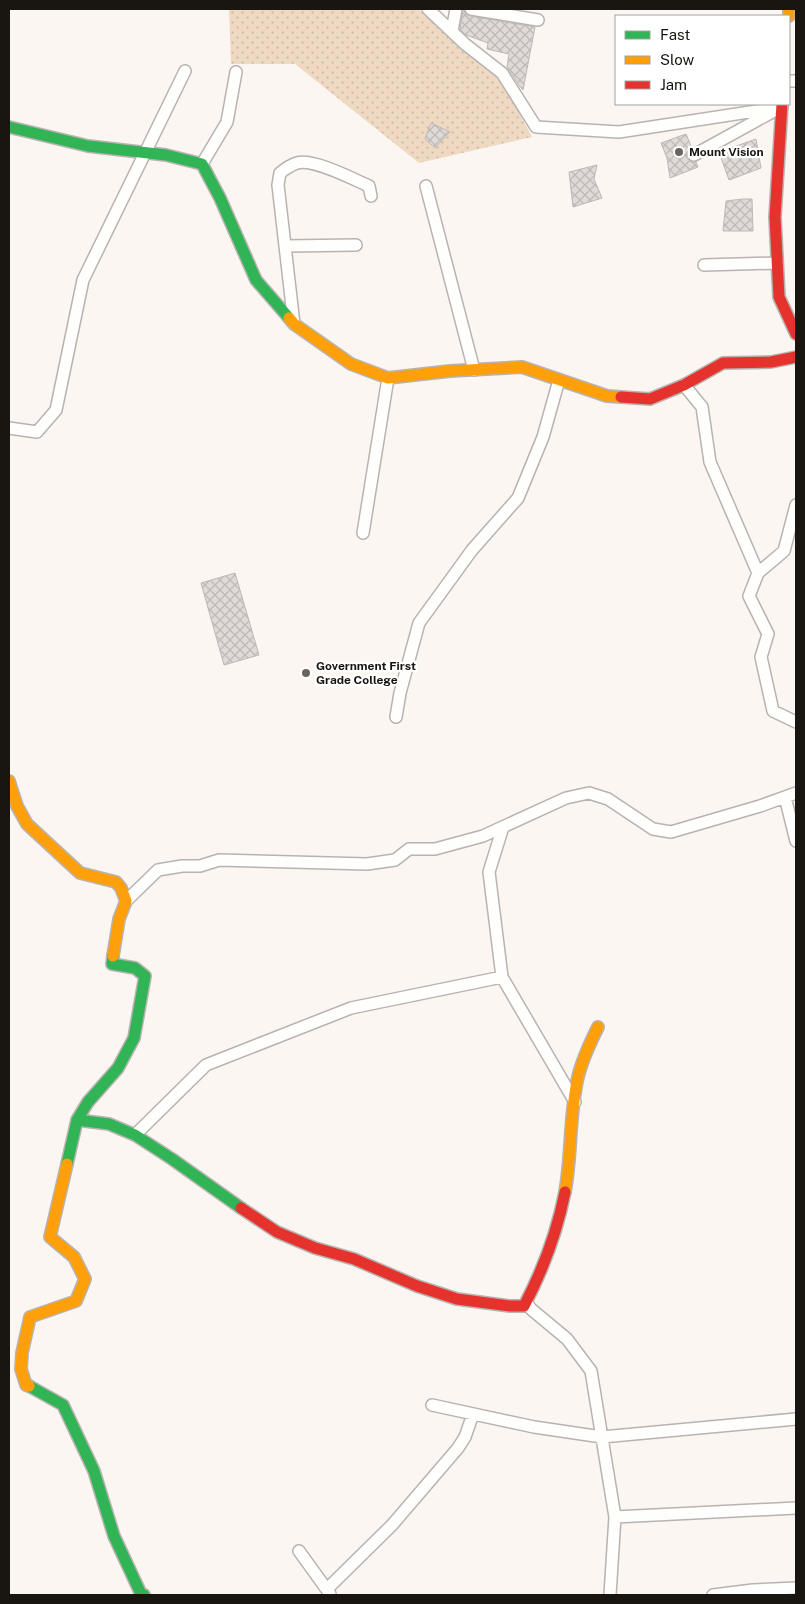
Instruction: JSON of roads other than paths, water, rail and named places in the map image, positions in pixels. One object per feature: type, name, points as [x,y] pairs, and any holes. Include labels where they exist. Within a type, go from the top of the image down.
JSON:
[{"type":"street","points":[[428,9],[502,74],[536,127],[619,132],[782,105]]},
{"type":"street","points":[[452,31],[456,9]]},
{"type":"street","points":[[471,9],[538,20]]},
{"type":"street","points":[[9,428],[37,432],[56,410],[82,280],[185,71]]},
{"type":"street","points":[[202,164],[227,122],[236,72]]},
{"type":"street","points":[[694,155],[782,105]]},
{"type":"street","points":[[782,105],[775,218],[779,297],[796,334]]},
{"type":"street","points":[[9,127],[88,146],[166,156],[202,164],[220,198],[256,280],[294,324],[351,364],[388,378],[474,370],[522,368],[606,396],[650,400],[684,385],[723,363],[771,362],[796,357]]},
{"type":"street","points":[[294,324],[278,184],[280,172],[299,162],[325,167],[369,186],[371,196]]},
{"type":"street","points":[[426,186],[474,370]]},
{"type":"street","points":[[286,246],[356,245]]},
{"type":"street","points":[[704,265],[777,263]]},
{"type":"street","points":[[364,533],[388,378]]},
{"type":"street","points":[[396,717],[400,693],[419,623],[472,550],[518,498],[543,437],[559,380]]},
{"type":"street","points":[[684,385],[702,406],[710,462],[758,573]]},
{"type":"street","points":[[796,504],[784,552],[758,573],[749,596],[768,634],[761,657],[773,711],[796,722]]},
{"type":"street","points":[[9,781],[17,806],[27,824],[80,873],[116,882],[121,888],[126,901]]},
{"type":"street","points":[[144,1595],[141,1594],[114,1536],[94,1471],[63,1405],[26,1386],[21,1369],[22,1353],[30,1317],[76,1301],[85,1279],[74,1257],[50,1237],[76,1120],[88,1102],[118,1068],[134,1038],[145,976],[135,968],[112,964],[119,919],[126,901],[158,870],[182,866],[200,866],[219,860],[367,864],[395,860],[409,849],[435,848],[483,836],[566,798],[589,793],[608,798],[653,829],[671,832],[760,806],[796,792]]},
{"type":"street","points":[[785,797],[796,841]]},
{"type":"street","points":[[503,827],[489,872],[502,977],[575,1102]]},
{"type":"street","points":[[135,1135],[206,1065],[351,1008],[502,977]]},
{"type":"street","points":[[76,1120],[109,1124],[135,1135],[269,1227],[300,1242],[354,1259],[417,1286],[457,1299],[524,1306],[541,1273],[556,1230],[569,1165],[575,1102],[581,1067],[598,1027]]},
{"type":"street","points":[[526,1302],[531,1309],[566,1339],[591,1371],[614,1517],[610,1595]]},
{"type":"street","points":[[432,1405],[534,1427],[602,1437],[796,1419]]},
{"type":"street","points":[[299,1551],[329,1592],[392,1525],[458,1448],[465,1437],[473,1414]]},
{"type":"street","points":[[614,1517],[796,1508]]},
{"type":"street","points":[[713,1595],[754,1590],[796,1588]]},
{"type":"place","name":"Mount Vision","points":[[679,152]]},
{"type":"place","name":"Government First Grade College","points":[[306,673]]}]
